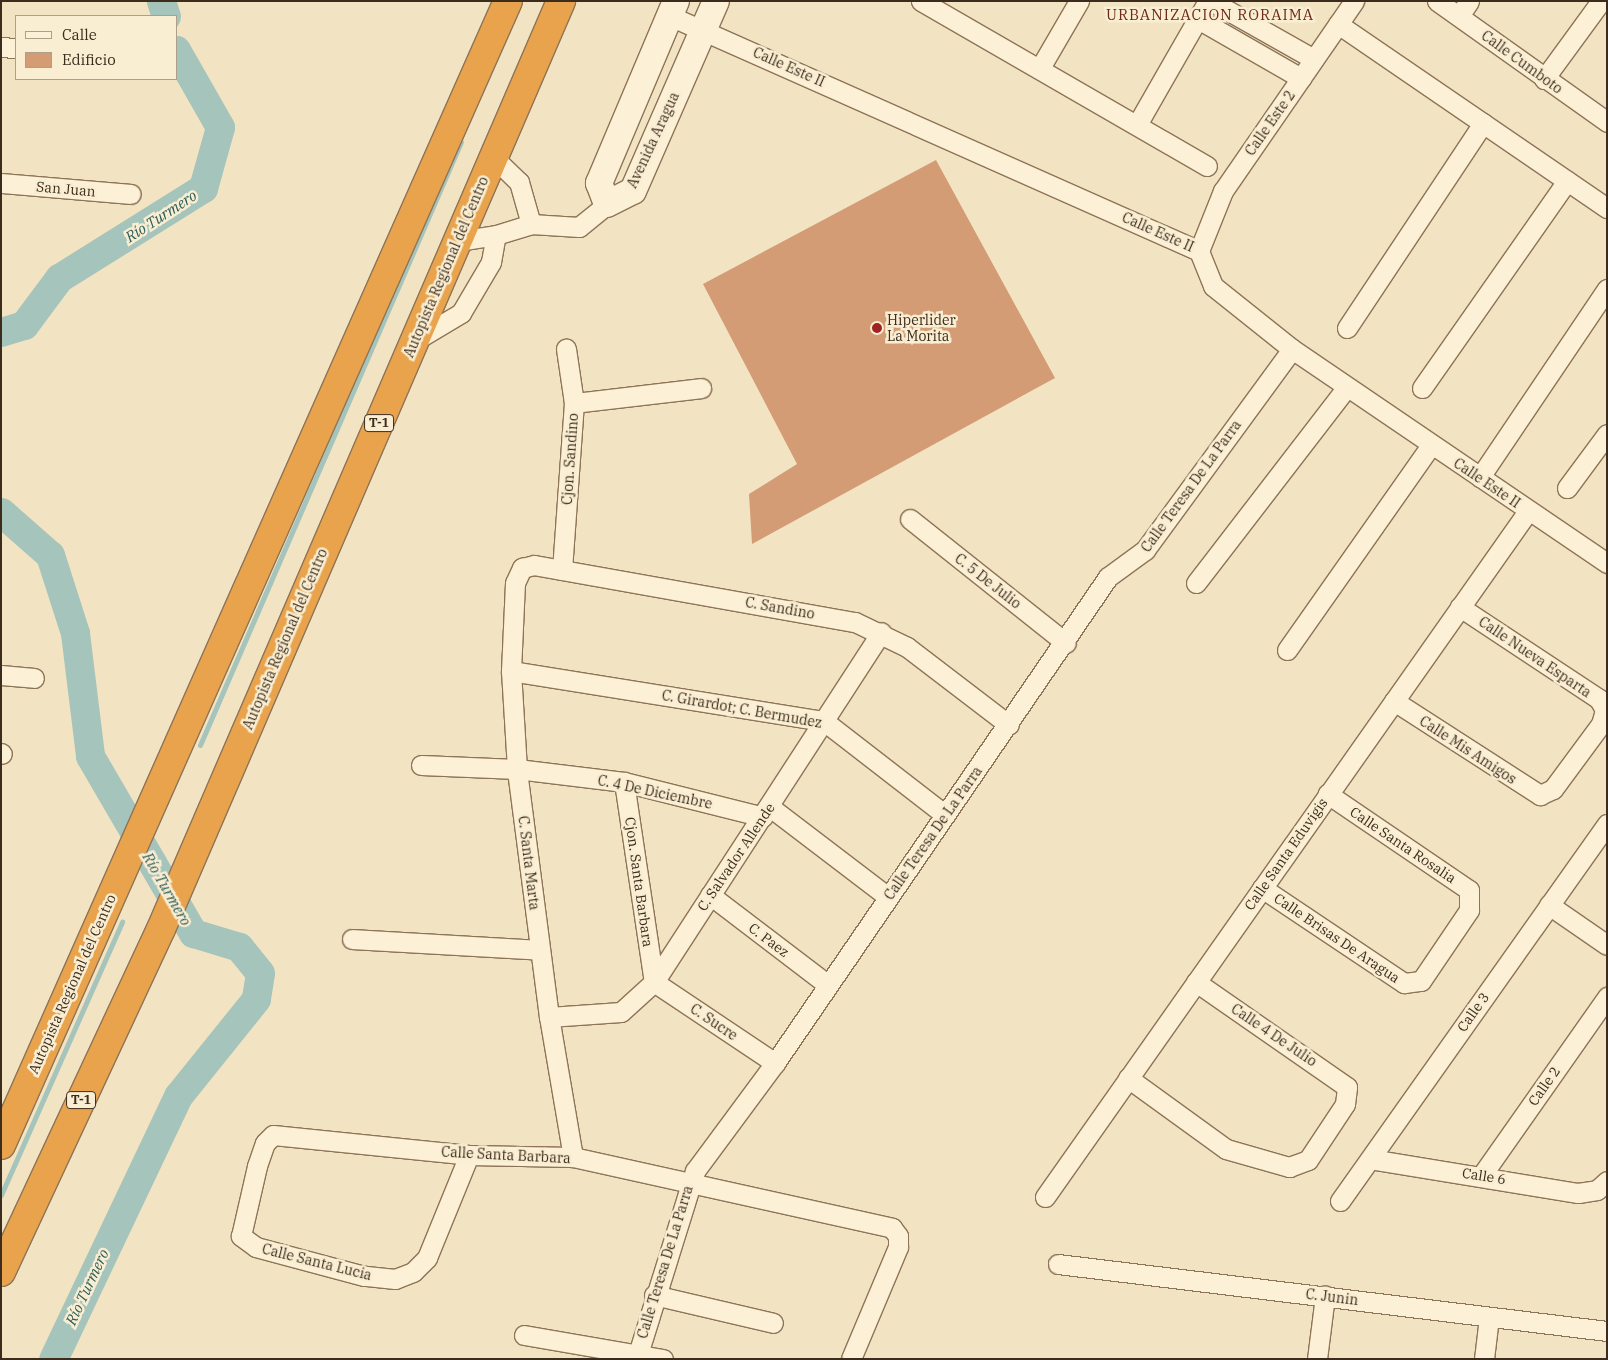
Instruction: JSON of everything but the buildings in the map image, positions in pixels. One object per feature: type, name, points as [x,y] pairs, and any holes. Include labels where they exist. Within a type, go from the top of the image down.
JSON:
[{"type":"highway","name":"Autopista Regional del Centro","points":[[1,1146],[160,782],[508,1]]},
{"type":"highway","name":"Autopista Regional del Centro","points":[[1,1272],[161,929],[562,1]]},
{"type":"street","name":"Avenida Aragua","points":[[607,204],[633,191],[716,1]]},
{"type":"street","points":[[922,1],[949,8],[1040,68],[1138,123],[1208,166]]},
{"type":"street","points":[[1040,68],[1079,1]]},
{"type":"street","points":[[1138,123],[1209,1],[1314,59]]},
{"type":"street","name":"Calle Este 2","points":[[1199,250],[1223,191],[1354,1]]},
{"type":"street","name":"Calle Cumboto","points":[[1437,1],[1464,9],[1544,78],[1607,122]]},
{"type":"street","points":[[1544,78],[1601,1]]},
{"type":"street","points":[[458,241],[496,235],[531,224],[579,227],[607,204],[598,183],[673,9]]},
{"type":"street","name":"Calle Este II","points":[[673,9],[704,30],[1199,250],[1213,286],[1292,349],[1607,563]]},
{"type":"street","points":[[1198,19],[1301,78]]},
{"type":"street","points":[[1338,24],[1607,208]]},
{"type":"street","points":[[1,47],[15,48]]},
{"type":"street","points":[[1347,328],[1483,123]]},
{"type":"street","points":[[494,158],[519,182],[531,224]]},
{"type":"street","points":[[1422,388],[1567,181]]},
{"type":"street","name":"San Juan","points":[[1,183],[131,194]]},
{"type":"street","points":[[414,341],[461,313],[492,262],[496,235]]},
{"type":"street","points":[[1480,477],[1607,289]]},
{"type":"street","name":"Cjon. Sandino","points":[[562,570],[574,403],[566,349]]},
{"type":"street","name":"Calle Teresa De La Parra","points":[[638,1354],[688,1184],[775,1063],[827,984],[1066,643],[1108,577],[1146,550],[1292,349]]},
{"type":"street","points":[[1196,583],[1347,387]]},
{"type":"street","points":[[574,403],[701,388]]},
{"type":"street","points":[[1567,488],[1607,434]]},
{"type":"street","points":[[1286,650],[1431,445]]},
{"type":"street","name":"Calle Santa Eduvigis","points":[[1045,1197],[1528,511]]},
{"type":"street","name":"C. 5 De Julio","points":[[910,519],[1066,643]]},
{"type":"street","name":"C. Sandino","points":[[522,568],[534,565],[855,622],[881,632],[1009,725]]},
{"type":"street","name":"C. Santa Marta","points":[[522,568],[515,583],[511,671],[516,769],[549,1017],[573,1157]]},
{"type":"street","name":"Calle Nueva Esparta","points":[[1460,607],[1599,699],[1605,710],[1601,724],[1545,794]]},
{"type":"street","name":"C. Salvador Allende","points":[[549,1017],[621,1012],[654,982],[710,895],[767,812],[881,632]]},
{"type":"street","name":"C. Girardot; C. Bermudez","points":[[511,671],[824,721],[945,815]]},
{"type":"street","points":[[1,675],[34,678]]},
{"type":"street","name":"Calle Mis Amigos","points":[[1394,701],[1534,793],[1545,794]]},
{"type":"street","name":"C. 4 De Diciembre","points":[[421,765],[516,769],[624,782],[767,812],[888,897]]},
{"type":"street","name":"Cjon. Santa Barbara","points":[[624,782],[654,982]]},
{"type":"street","name":"Calle Santa Rosalia","points":[[1328,794],[1469,890],[1472,900],[1421,981],[1413,985]]},
{"type":"street","name":"Calle 3","points":[[1340,1201],[1607,824]]},
{"type":"street","name":"Calle Brisas De Aragua","points":[[1262,888],[1413,985]]},
{"type":"street","name":"C. Paez","points":[[710,895],[827,984]]},
{"type":"street","points":[[1549,905],[1607,945]]},
{"type":"street","points":[[352,939],[540,950]]},
{"type":"street","name":"C. Sucre","points":[[654,982],[775,1063]]},
{"type":"street","name":"Calle 4 De Julio","points":[[1128,1078],[1226,1149],[1295,1167],[1308,1160],[1348,1092],[1344,1082],[1196,982]]},
{"type":"street","name":"Calle 2","points":[[1482,1175],[1607,997]]},
{"type":"street","name":"Calle Santa Barbara","points":[[262,1150],[273,1135],[469,1155],[573,1157],[688,1184],[878,1222],[898,1236],[898,1247],[851,1359]]},
{"type":"street","name":"Calle Santa Lucia","points":[[262,1150],[241,1229],[246,1243],[364,1276],[395,1279],[413,1272],[427,1258],[469,1155]]},
{"type":"street","name":"Calle 6","points":[[1370,1159],[1482,1175],[1578,1193],[1602,1186]]},
{"type":"street","name":"C. Junin","points":[[1058,1264],[1607,1331]]},
{"type":"street","points":[[654,1295],[773,1323]]},
{"type":"street","points":[[1317,1359],[1325,1296]]},
{"type":"street","points":[[1484,1359],[1489,1317]]},
{"type":"street","points":[[524,1336],[663,1359]]},
{"type":"waterway","name":"Río Turmero","points":[[161,1],[166,15]]},
{"type":"waterway","name":"Río Turmero","points":[[1,332],[24,325],[59,278],[203,188],[220,127],[178,54]]},
{"type":"waterway","points":[[200,745],[461,142]]},
{"type":"waterway","name":"Río Turmero","points":[[1,512],[50,555],[75,633],[90,756],[193,933],[239,947],[260,973],[256,999],[178,1096],[53,1359]]},
{"type":"waterway","points":[[1,1195],[122,922]]},
{"type":"place","name":"Hiperlider La Morita","points":[[877,328]]},
{"type":"district","name":"URBANIZACION RORAIMA","points":[[1210,15]]}]
